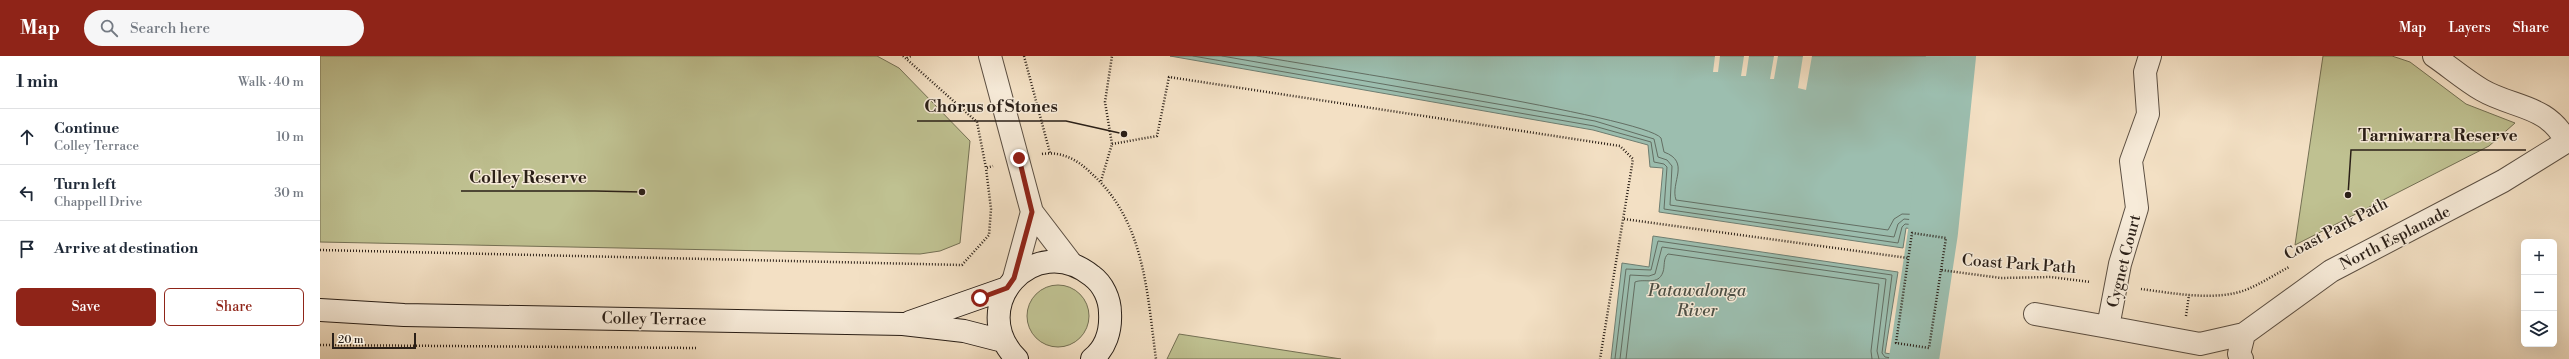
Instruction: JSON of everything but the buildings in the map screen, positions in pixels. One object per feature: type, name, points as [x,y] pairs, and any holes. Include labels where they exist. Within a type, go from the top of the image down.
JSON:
[{"type":"street","points":[[990,56],[1032,212],[1071,263],[1085,270],[1097,279],[1110,306],[1111,324],[1106,341],[1092,359]]},
{"type":"street","name":"Cygnet Court","points":[[2108,327],[2120,264],[2137,208],[2131,161],[2148,114],[2145,72],[2150,56]]},
{"type":"street","points":[[2434,56],[2483,90],[2547,117],[2559,128],[2567,141]]},
{"type":"street","name":"North Esplanade","points":[[2242,349],[2331,271],[2503,181],[2567,141]]},
{"type":"street","points":[[1017,359],[998,346],[998,314],[1010,283],[1032,212]]},
{"type":"street","name":"Colley Terrace","points":[[904,324],[1010,283],[1027,268],[1040,263],[1056,261],[1071,263]]},
{"type":"street","name":"Colley Terrace","points":[[320,310],[404,315],[904,324],[964,331],[998,346]]},
{"type":"street","name":"Cygnet Court","points":[[2035,314],[2200,344],[2242,349]]},
{"type":"street","name":"Colley Terrace","points":[[320,323],[404,315]]},
{"type":"street","points":[[2200,344],[2216,359]]},
{"type":"path","points":[[320,250],[962,265],[989,235],[991,209],[986,168],[977,122],[903,56]]},
{"type":"path","points":[[907,58],[911,56]]},
{"type":"path","points":[[1024,56],[1050,153]]},
{"type":"path","points":[[1101,181],[1112,144],[1105,102],[1112,56]]},
{"type":"path","points":[[1112,144],[1158,136],[1169,77],[1620,146],[1633,158],[1600,359]]},
{"type":"path","points":[[1042,154],[1050,153],[1077,160],[1101,181],[1120,207],[1136,240],[1142,261],[1156,359]]},
{"type":"path","points":[[986,168],[996,165]]},
{"type":"path","points":[[1624,218],[1908,258],[1912,233],[1946,238],[1941,270]]},
{"type":"path","name":"Coast Park Path","points":[[1908,258],[1896,343],[1930,348],[1941,270],[2001,278],[2051,277],[2097,283]]},
{"type":"path","name":"Coast Park Path","points":[[2138,289],[2189,295],[2227,294],[2247,290],[2296,264]]},
{"type":"path","points":[[2185,322],[2189,295]]},
{"type":"path","points":[[320,345],[702,348]]},
{"type":"green space","points":[[320,56],[877,56],[899,68],[970,141],[960,243],[940,251],[920,254],[320,242]]},
{"type":"green space","points":[[2323,56],[2392,56],[2410,62],[2466,104],[2515,123],[2489,146],[2295,245]]},
{"type":"green space","points":[[1052,285],[1064,285],[1080,294],[1087,304],[1089,316],[1087,328],[1080,338],[1064,347],[1052,347],[1041,342],[1032,333],[1027,322],[1027,310],[1032,299],[1041,290]]},
{"type":"green space","points":[[1179,334],[1341,359],[1167,359]]},
{"type":"water","points":[[1170,56],[1969,56],[1946,234],[1906,228],[1903,248],[1659,212],[1663,168],[1650,167],[1648,145],[1593,130]]},
{"type":"water","name":"Patawalonga River","points":[[1653,236],[1898,272],[1885,353],[1903,356],[1904,349],[1935,353],[1938,359],[1611,359],[1622,263],[1649,267]]},
{"type":"water","points":[[1920,239],[1943,242],[1928,344],[1905,341]]},
{"type":"pier","points":[[1715,56],[1720,56],[1718,72],[1713,72]]},
{"type":"pier","points":[[1744,56],[1749,56],[1746,76],[1741,76]]},
{"type":"pier","points":[[1774,56],[1778,56],[1774,79],[1770,79]]},
{"type":"pier","points":[[1803,56],[1812,56],[1806,90],[1798,88]]},
{"type":"waterway","name":"Patawalonga River","points":[[1914,359],[1933,232],[1951,56]]},
{"type":"place","name":"Chorus of Stones","points":[[1124,134]]},
{"type":"place","name":"Colley Reserve","points":[[642,192]]},
{"type":"place","name":"Tarniwarra Reserve","points":[[2348,195]]},
{"type":"route","points":[[980,298],[1007,288],[1014,278],[1032,212],[1019,158]]}]
